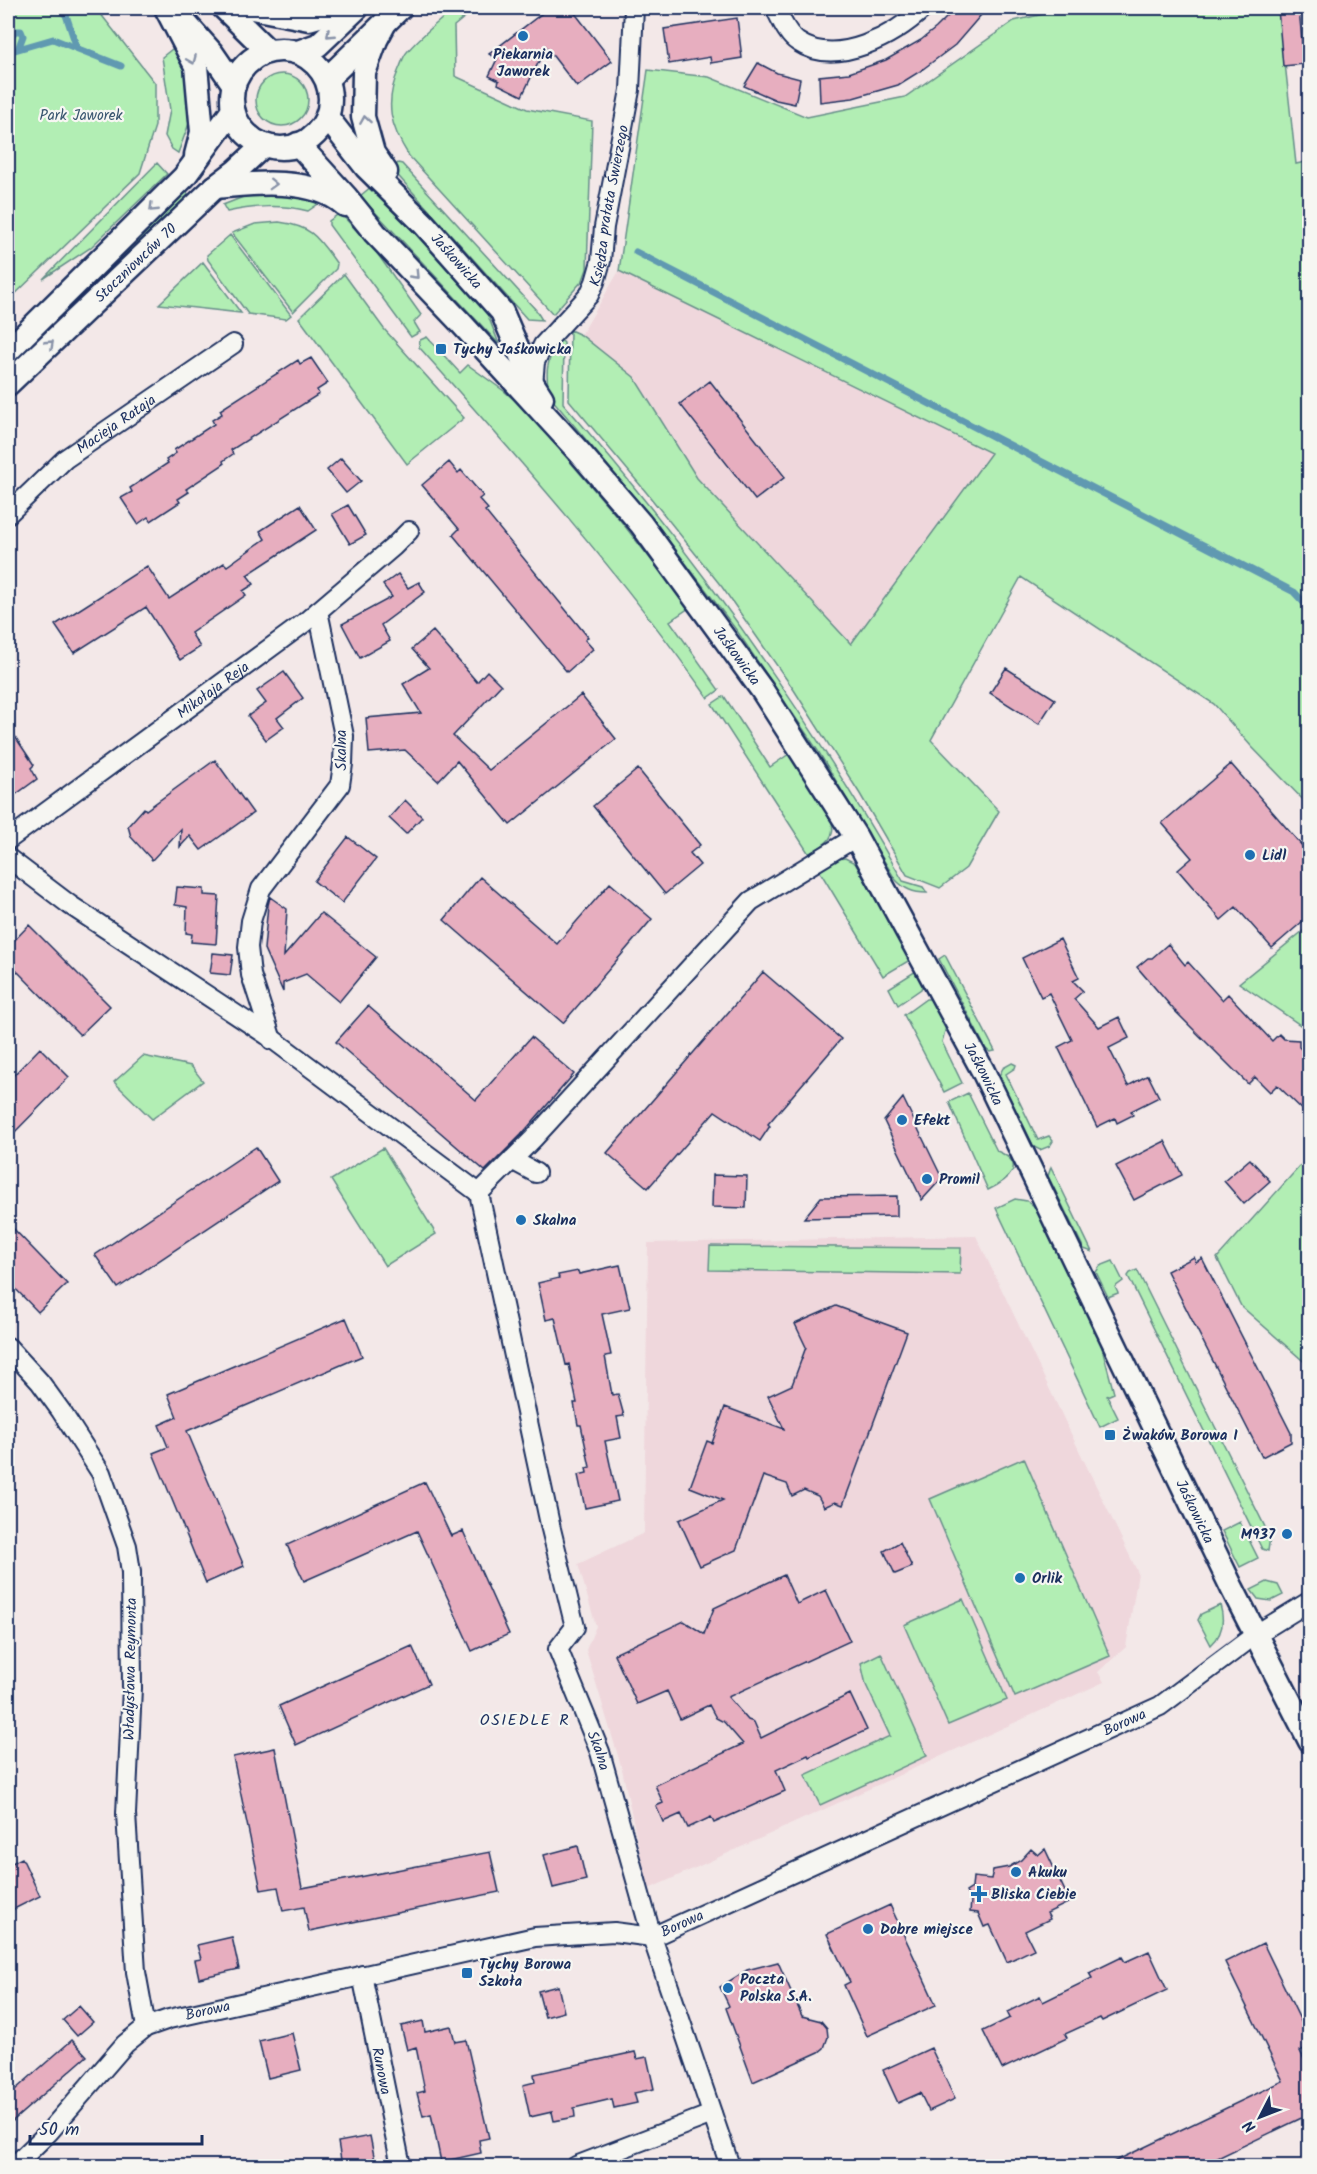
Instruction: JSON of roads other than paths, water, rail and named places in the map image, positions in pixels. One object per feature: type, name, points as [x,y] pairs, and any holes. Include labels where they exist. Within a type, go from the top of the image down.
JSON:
[{"type":"street","points":[[169,8],[212,53],[234,85]]},
{"type":"street","points":[[169,8],[196,66],[202,132],[193,165]]},
{"type":"street","points":[[224,8],[268,51]]},
{"type":"street","points":[[252,8],[309,19],[347,8]]},
{"type":"street","points":[[298,52],[318,45],[357,8]]},
{"type":"street","name":"Księdza prałata Świerzego","points":[[533,384],[535,363],[543,345],[589,295],[598,271],[611,187],[627,108],[631,77],[634,8]]},
{"type":"street","points":[[775,8],[796,42],[822,51],[848,50],[867,43],[903,24],[924,8]]},
{"type":"street","points":[[327,79],[393,14]]},
{"type":"street","points":[[393,14],[376,40],[364,74],[363,117],[373,153],[424,224]]},
{"type":"street","points":[[268,51],[298,52],[320,68],[327,79],[330,104],[327,117],[311,138],[287,148],[264,145],[250,137],[239,125],[233,110],[234,85],[241,70],[253,59],[268,51]]},
{"type":"street","name":"Stoczniowców 70","points":[[8,351],[184,177],[233,110]]},
{"type":"street","name":"Jaśkowicka","points":[[327,117],[373,175],[424,224],[502,312],[533,384],[580,453]]},
{"type":"street","name":"Jaśkowicka","points":[[298,144],[375,233],[580,453],[641,524],[762,690],[856,837],[982,1069],[1255,1635],[1310,1741]]},
{"type":"street","name":"Stoczniowców 70","points":[[8,384],[215,187],[264,145]]},
{"type":"street","points":[[215,187],[269,183],[305,187],[332,196],[375,233]]},
{"type":"street","name":"Macieja Rataja","points":[[8,514],[66,459],[233,345]]},
{"type":"street","name":"Mikołaja Reja","points":[[8,840],[318,611],[409,531]]},
{"type":"street","name":"Skalna","points":[[272,1040],[251,975],[248,947],[251,921],[261,889],[340,785],[343,764],[344,736],[318,611]]},
{"type":"street","points":[[8,858],[51,891],[272,1040],[479,1193],[533,1139],[751,901],[856,837]]},
{"type":"street","points":[[512,1160],[536,1173]]},
{"type":"street","name":"Skalna","points":[[479,1193],[551,1529],[575,1628],[558,1648],[600,1752],[652,1937],[730,2166]]},
{"type":"street","name":"Władysława Reymonta","points":[[8,1347],[40,1382],[101,1473],[127,1546],[131,1572],[132,1688],[126,1814],[136,1972],[146,2027]]},
{"type":"street","name":"Borowa","points":[[14,2166],[49,2132],[124,2044],[146,2027],[170,2019],[535,1936],[614,1932],[652,1937],[1160,1706],[1255,1635],[1310,1601]]},
{"type":"street","name":"Runowa","points":[[362,1975],[400,2166]]},
{"type":"street","points":[[576,2166],[712,2114]]},
{"type":"waterway","points":[[59,8],[66,15],[77,48]]},
{"type":"waterway","points":[[8,40],[15,31],[21,31],[23,36],[18,49]]},
{"type":"waterway","points":[[8,52],[53,39],[121,66]]},
{"type":"waterway","points":[[636,252],[1294,592],[1310,609]]},
{"type":"place","name":"Piekarnia Jaworek","points":[[523,36]]},
{"type":"place","name":"Tychy Jaśkowicka","points":[[441,349]]},
{"type":"place","name":"Lidl","points":[[1250,855]]},
{"type":"place","name":"Efekt","points":[[902,1120]]},
{"type":"place","name":"Promil","points":[[927,1179]]},
{"type":"place","name":"Skalna","points":[[521,1220]]},
{"type":"place","name":"Żwaków Borowa I","points":[[1110,1435]]},
{"type":"place","name":"M937","points":[[1287,1534]]},
{"type":"place","name":"Orlik","points":[[1020,1578]]},
{"type":"place","name":"Akuku","points":[[1016,1872]]},
{"type":"place","name":"Bliska Ciebie","points":[[979,1894]]},
{"type":"place","name":"Dobre miejsce","points":[[868,1929]]},
{"type":"place","name":"Tychy Borowa Szkoła","points":[[467,1973]]},
{"type":"place","name":"Poczta Polska S.A.","points":[[728,1988]]},
{"type":"district","name":"OSIEDLE R","points":[[525,1719]]},
{"type":"park label","name":"Park Jaworek","points":[[81,115]]}]
